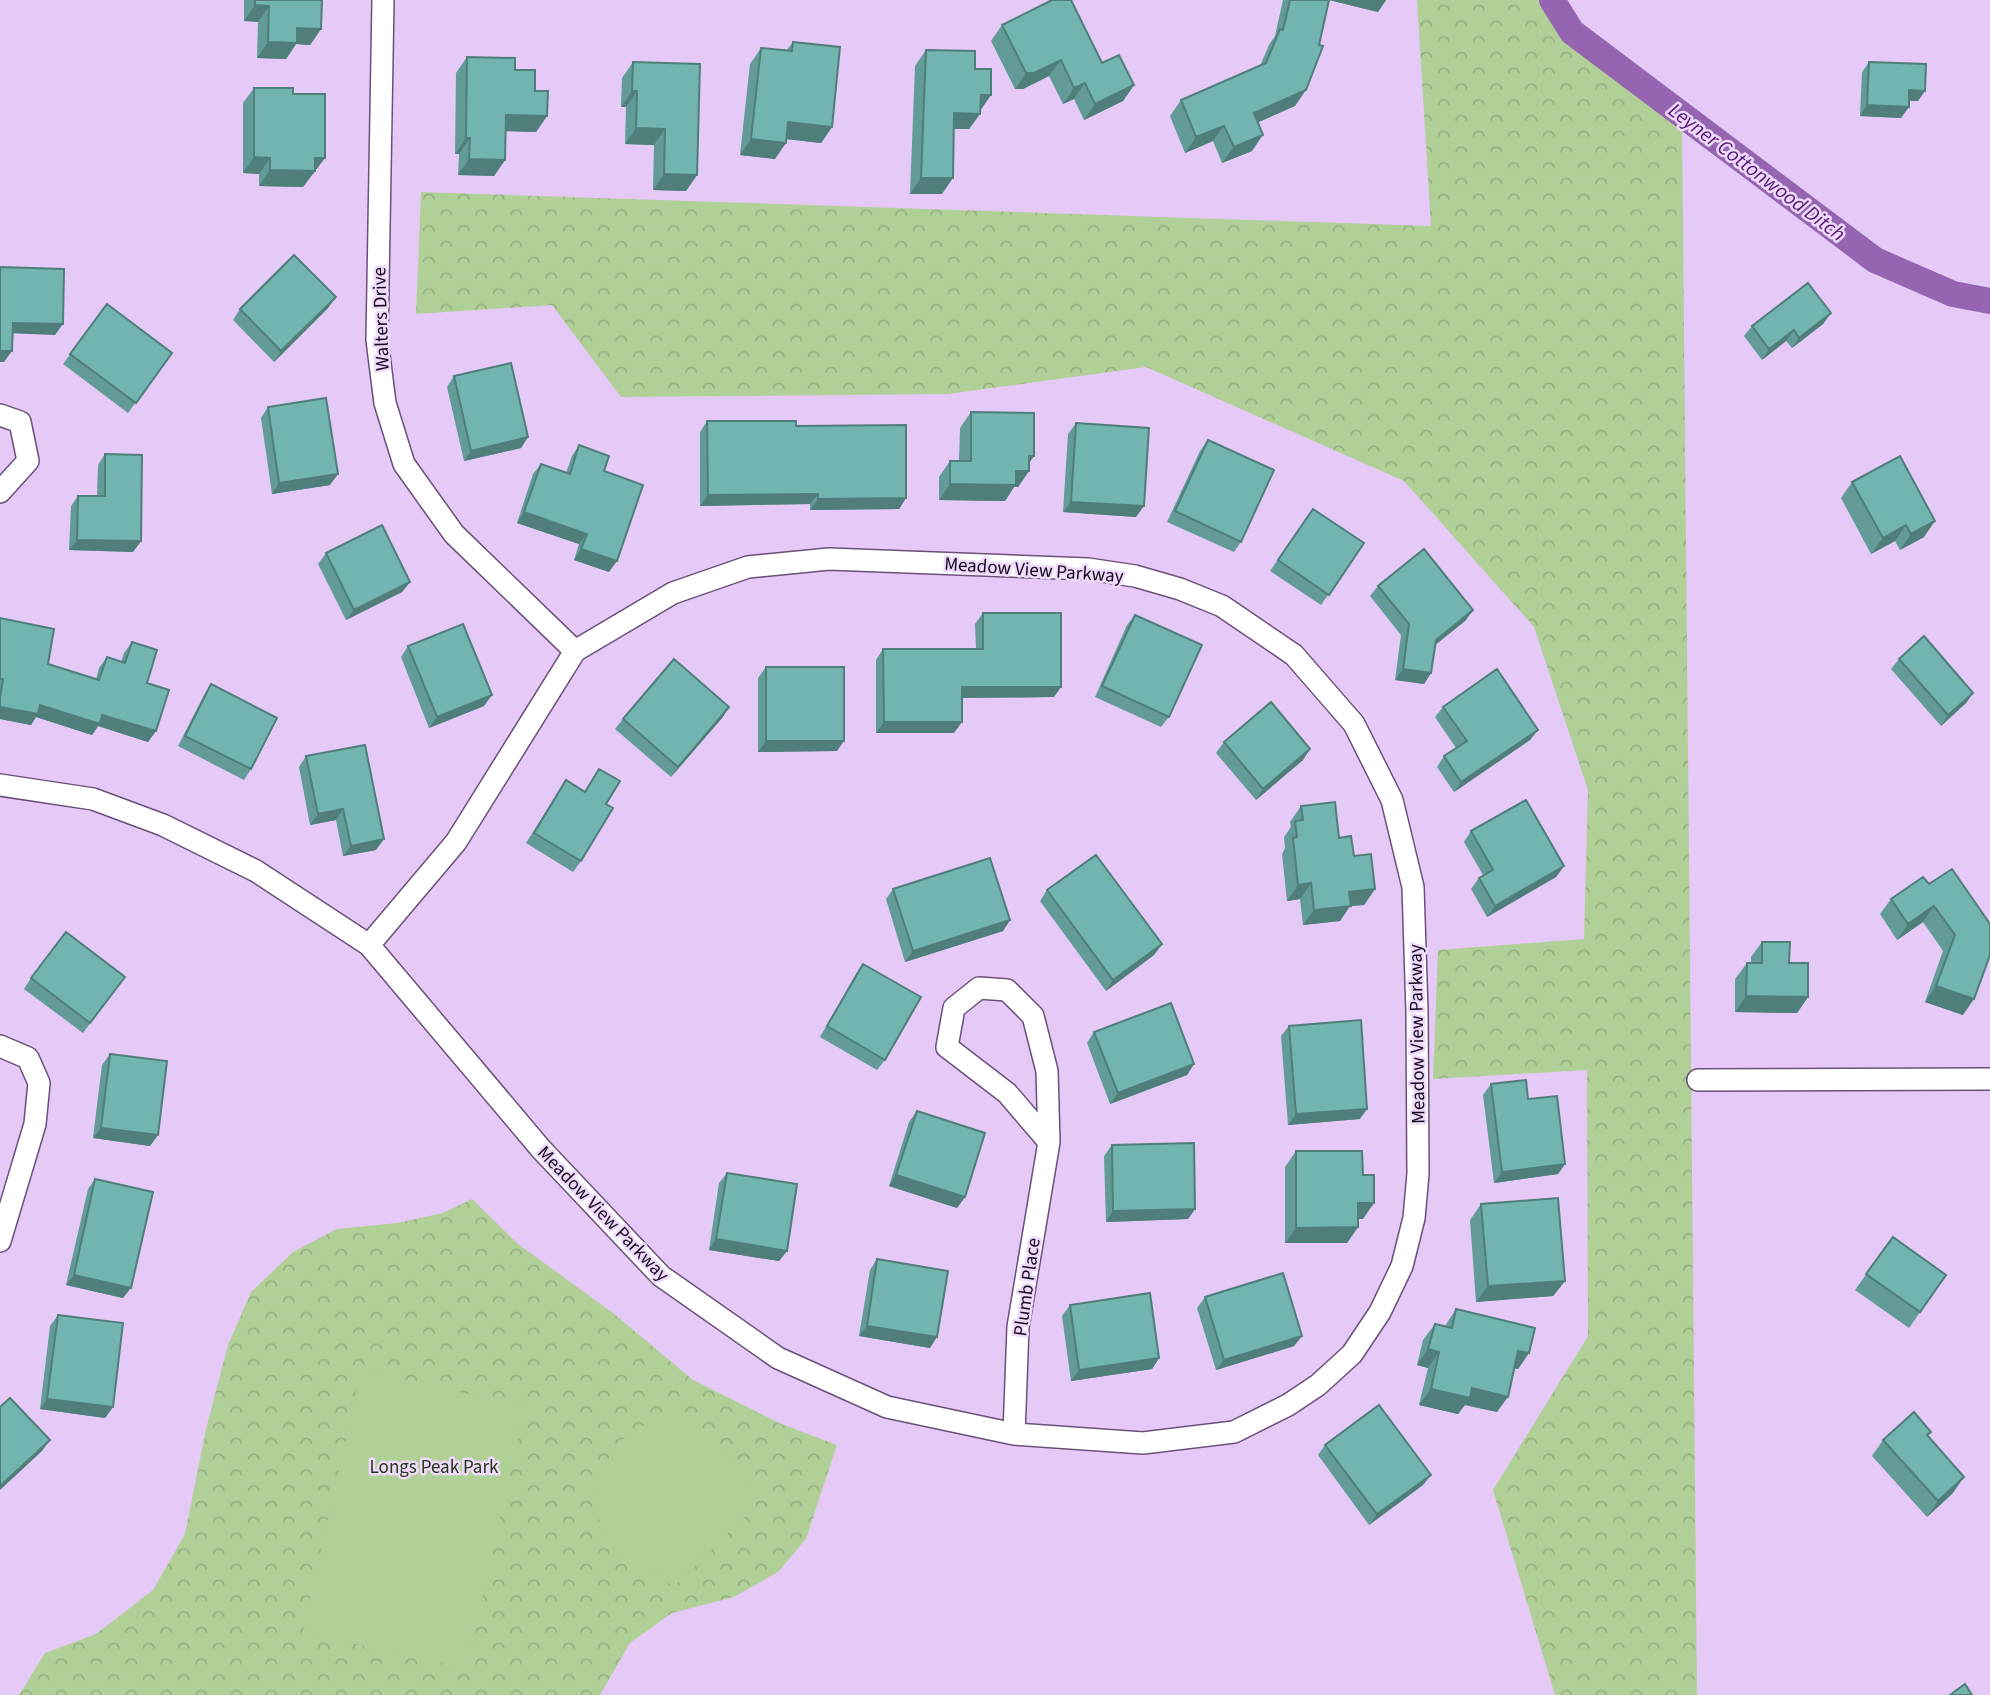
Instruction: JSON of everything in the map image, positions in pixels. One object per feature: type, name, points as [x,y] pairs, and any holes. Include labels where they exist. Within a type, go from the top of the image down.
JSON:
[{"type":"street","name":"Walters Drive","points":[[383,0],[377,340],[386,403],[404,464],[454,534],[575,651]]},
{"type":"street","points":[[0,415],[20,422],[27,461],[0,492]]},
{"type":"street","name":"Meadow View Parkway","points":[[0,785],[93,799],[163,825],[256,871],[369,945],[541,1149],[661,1276],[778,1358],[887,1407],[1014,1434],[1143,1443],[1234,1432],[1288,1405],[1318,1385],[1352,1354],[1380,1312],[1402,1266],[1414,1218],[1418,1174],[1413,887],[1392,800],[1354,724],[1294,655],[1222,606],[1135,576],[1088,569],[829,559],[748,567],[673,593],[575,651],[456,842],[369,945]]},
{"type":"street","name":"Plumb Place","points":[[1014,1434],[1018,1327],[1049,1142],[1047,1071],[1033,1016],[1007,990],[979,988],[954,1008],[947,1047],[1007,1093],[1049,1142]]},
{"type":"street","points":[[0,1046],[28,1058],[39,1083],[35,1124],[0,1241]]},
{"type":"street","points":[[1698,1080],[1990,1079]]},
{"type":"street","points":[[0,1183],[10,1205]]},
{"type":"green space","points":[[1417,0],[1548,0],[1560,20],[1591,54],[1682,123],[1697,1695],[1555,1695],[1493,1490],[1588,1336],[1587,1070],[1433,1079],[1438,950],[1584,939],[1588,790],[1534,627],[1404,481],[1146,367],[948,394],[621,397],[552,305],[416,314],[421,192],[1431,226]]},
{"type":"green space","name":"Longs Peak Park","points":[[472,1199],[518,1244],[613,1313],[693,1380],[779,1423],[837,1445],[806,1539],[778,1572],[734,1597],[672,1613],[630,1643],[600,1695],[19,1695],[45,1653],[96,1634],[153,1590],[185,1534],[206,1429],[228,1345],[251,1292],[293,1252],[337,1229],[397,1223],[443,1213]]},
{"type":"green space","points":[[361,1370],[525,1407],[466,1669],[303,1632]]},
{"type":"green space","points":[[679,1405],[756,1486],[756,1506],[673,1587],[614,1547],[598,1516],[597,1500],[599,1483],[613,1451],[631,1433],[665,1416]]},
{"type":"building","points":[[255,0],[322,0],[321,29],[297,28],[297,43],[268,42],[269,6],[255,5]]},
{"type":"building","points":[[1052,0],[1071,0],[1102,63],[1119,55],[1134,85],[1095,104],[1085,83],[1074,88],[1061,60],[1034,73],[1026,73],[1002,25]]},
{"type":"building","points":[[1290,0],[1329,0],[1319,45],[1323,46],[1306,90],[1254,113],[1263,135],[1234,147],[1224,126],[1196,137],[1181,100],[1266,63],[1280,29],[1283,30]]},
{"type":"building","points":[[793,42],[840,47],[832,127],[788,122],[786,143],[751,139],[761,48],[792,51]]},
{"type":"building","points":[[926,50],[975,51],[975,69],[991,69],[991,95],[981,95],[980,114],[954,113],[953,178],[921,178]]},
{"type":"building","points":[[467,57],[515,58],[515,70],[535,70],[535,91],[548,91],[547,116],[506,115],[505,160],[469,159],[470,138],[466,138]]},
{"type":"building","points":[[633,62],[700,64],[697,175],[664,174],[665,129],[636,128],[637,91],[632,91]]},
{"type":"building","points":[[1869,62],[1926,64],[1925,91],[1909,90],[1909,107],[1867,105]]},
{"type":"building","points":[[254,88],[293,88],[293,94],[325,94],[325,158],[315,158],[315,171],[270,170],[270,158],[254,157]]},
{"type":"building","points":[[294,255],[336,297],[281,351],[240,309]]},
{"type":"building","points":[[0,267],[64,269],[63,324],[13,323],[12,351],[0,351]]},
{"type":"building","points":[[1808,283],[1831,313],[1799,338],[1794,330],[1769,349],[1752,326]]},
{"type":"building","points":[[107,304],[172,353],[136,403],[70,354]]},
{"type":"building","points":[[511,363],[528,437],[471,451],[454,376]]},
{"type":"building","points":[[326,398],[338,474],[279,483],[268,407]]},
{"type":"building","points":[[971,412],[1034,413],[1034,456],[1029,456],[1029,471],[1016,471],[1016,485],[950,484],[950,461],[971,461]]},
{"type":"building","points":[[707,421],[796,421],[796,426],[906,425],[906,498],[818,499],[818,494],[708,495]]},
{"type":"building","points":[[1076,423],[1149,428],[1144,506],[1071,502]]},
{"type":"building","points":[[1208,440],[1274,470],[1241,542],[1175,511]]},
{"type":"building","points":[[579,445],[609,456],[604,471],[643,485],[617,561],[581,549],[587,534],[524,512],[541,464],[570,474]]},
{"type":"building","points":[[105,454],[142,455],[141,541],[77,540],[78,496],[105,496]]},
{"type":"building","points":[[1900,456],[1935,521],[1911,534],[1906,525],[1883,538],[1852,482]]},
{"type":"building","points":[[1313,509],[1364,543],[1329,595],[1278,560]]},
{"type":"building","points":[[382,525],[410,582],[354,610],[326,553]]},
{"type":"building","points":[[1424,549],[1473,610],[1436,640],[1431,673],[1403,669],[1409,624],[1378,586]]},
{"type":"building","points":[[983,613],[1061,613],[1061,687],[962,687],[962,722],[884,722],[883,649],[983,649]]},
{"type":"building","points":[[1135,615],[1202,645],[1169,717],[1102,686]]},
{"type":"building","points":[[0,618],[54,629],[48,664],[99,680],[107,657],[125,663],[132,642],[157,650],[147,683],[169,690],[156,731],[102,715],[100,724],[40,705],[38,714],[0,707],[3,679],[0,679]]},
{"type":"building","points":[[463,624],[492,695],[437,717],[408,646]]},
{"type":"building","points":[[1924,636],[1973,693],[1948,715],[1899,659]]},
{"type":"building","points":[[674,659],[729,707],[678,767],[623,719]]},
{"type":"building","points":[[766,667],[844,667],[844,741],[766,741]]},
{"type":"building","points":[[1497,669],[1538,730],[1461,782],[1444,756],[1467,741],[1443,707]]},
{"type":"building","points":[[211,684],[277,718],[251,769],[185,736]]},
{"type":"building","points":[[1271,702],[1310,749],[1263,789],[1224,742]]},
{"type":"building","points":[[365,745],[384,839],[351,846],[343,809],[318,814],[306,756]]},
{"type":"building","points":[[599,769],[620,781],[606,804],[613,808],[581,861],[534,833],[566,780],[585,792]]},
{"type":"building","points":[[1526,800],[1564,866],[1495,906],[1479,878],[1493,870],[1471,831]]},
{"type":"building","points":[[1335,802],[1339,838],[1351,836],[1354,856],[1371,854],[1375,889],[1349,892],[1351,906],[1314,910],[1311,883],[1298,885],[1293,838],[1297,837],[1295,821],[1303,820],[1301,806]]},
{"type":"building","points":[[1096,855],[1162,944],[1113,980],[1047,890]]},
{"type":"building","points":[[990,858],[1010,920],[913,951],[893,889]]},
{"type":"building","points":[[1952,869],[1990,924],[1990,955],[1974,999],[1936,986],[1955,935],[1934,906],[1908,924],[1891,899],[1923,877],[1929,884]]},
{"type":"building","points":[[66,932],[125,977],[90,1023],[31,978]]},
{"type":"building","points":[[1762,942],[1790,942],[1789,963],[1808,963],[1808,997],[1746,996],[1747,963],[1762,963]]},
{"type":"building","points":[[863,964],[921,997],[885,1060],[827,1026]]},
{"type":"building","points":[[1171,1003],[1194,1064],[1118,1093],[1094,1032]]},
{"type":"building","points":[[1361,1020],[1367,1109],[1296,1114],[1289,1026]]},
{"type":"building","points":[[110,1054],[167,1061],[158,1135],[101,1128]]},
{"type":"building","points":[[1526,1080],[1528,1099],[1557,1096],[1565,1164],[1502,1172],[1491,1084]]},
{"type":"building","points":[[917,1111],[985,1133],[965,1197],[896,1175]]},
{"type":"building","points":[[1194,1143],[1195,1209],[1113,1211],[1112,1145]]},
{"type":"building","points":[[1296,1151],[1362,1151],[1363,1175],[1374,1175],[1374,1203],[1358,1203],[1358,1227],[1296,1228]]},
{"type":"building","points":[[727,1173],[797,1184],[787,1251],[716,1239]]},
{"type":"building","points":[[95,1179],[153,1192],[131,1288],[74,1275]]},
{"type":"building","points":[[1558,1198],[1565,1281],[1488,1286],[1481,1204]]},
{"type":"building","points":[[1893,1237],[1946,1275],[1920,1312],[1866,1274]]},
{"type":"building","points":[[877,1259],[948,1271],[937,1337],[867,1326]]},
{"type":"building","points":[[1283,1273],[1302,1336],[1224,1360],[1205,1297]]},
{"type":"building","points":[[1150,1293],[1159,1358],[1079,1370],[1070,1305]]},
{"type":"building","points":[[1456,1309],[1535,1328],[1529,1353],[1518,1351],[1508,1397],[1472,1388],[1470,1398],[1431,1389],[1439,1352],[1428,1349],[1435,1324],[1452,1328]]},
{"type":"building","points":[[58,1315],[123,1323],[113,1407],[47,1399]]},
{"type":"building","points":[[10,1398],[50,1440],[0,1486],[0,1407]]},
{"type":"building","points":[[1379,1405],[1431,1475],[1377,1514],[1325,1445]]},
{"type":"building","points":[[1914,1412],[1931,1432],[1927,1435],[1964,1477],[1938,1501],[1883,1440]]},
{"type":"building","points":[[1965,1684],[1972,1695],[1950,1695]]},
{"type":"waterway","name":"Leyner Cottonwood Ditch","points":[[1552,0],[1572,32],[1875,260],[1953,294],[1990,301]]}]
